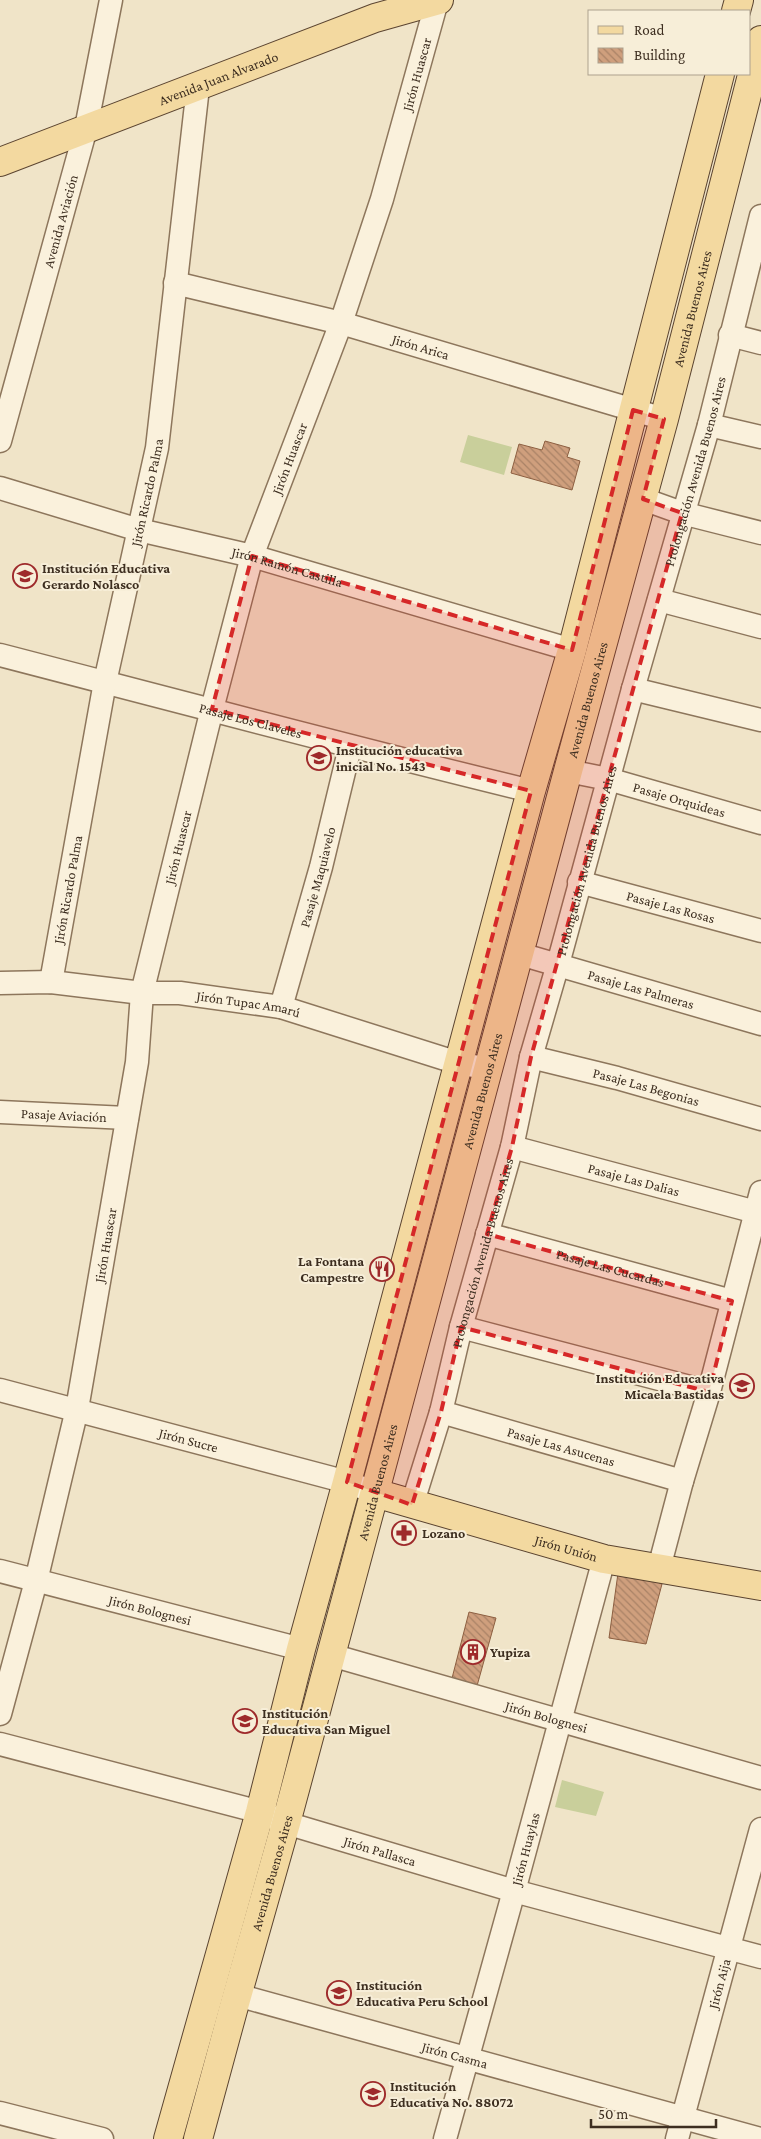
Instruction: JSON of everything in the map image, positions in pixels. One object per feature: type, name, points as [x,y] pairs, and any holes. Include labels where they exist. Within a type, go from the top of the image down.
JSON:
[{"type":"main road","name":"Avenida Juan Alvarado","points":[[0,162],[198,87],[377,9],[438,0]]},
{"type":"main road","name":"Avenida Buenos Aires","points":[[198,2139],[376,1493],[568,771],[643,499],[761,40]]},
{"type":"main road","name":"Avenida Buenos Aires","points":[[168,2139],[260,1812],[301,1650],[348,1482],[531,791],[572,650],[720,75]]},
{"type":"main road","name":"Jirón Unión","points":[[376,1493],[604,1559],[761,1586]]},
{"type":"street","name":"Avenida Aviación","points":[[0,441],[86,128],[111,0]]},
{"type":"street","name":"Jirón Huascar","points":[[0,1714],[36,1581],[77,1409],[137,1062],[142,993],[212,709],[252,556],[341,322],[382,199],[438,0]]},
{"type":"street","name":"Jirón Ricardo Palma","points":[[51,982],[105,682],[156,448],[198,87]]},
{"type":"street","name":"Prolongación Avenida Buenos Aires","points":[[412,1504],[441,1412],[461,1327],[512,1147],[531,1057],[708,425],[730,335],[757,245],[761,216]]},
{"type":"street","name":"Jirón Arica","points":[[175,283],[341,322],[664,419]]},
{"type":"street","points":[[730,335],[761,343]]},
{"type":"street","points":[[708,425],[761,437]]},
{"type":"street","name":"Jirón Ramón Castilla","points":[[0,488],[139,530],[252,556],[572,650]]},
{"type":"street","points":[[643,499],[682,514],[761,533]]},
{"type":"street","points":[[659,600],[761,627]]},
{"type":"street","name":"Pasaje Los Claveles","points":[[0,656],[212,709],[350,747],[531,791]]},
{"type":"street","points":[[633,689],[761,720]]},
{"type":"street","name":"Pasaje Maquiavelo","points":[[281,1007],[321,867],[350,747]]},
{"type":"street","name":"Pasaje Orquideas","points":[[568,771],[608,779],[761,824]]},
{"type":"street","name":"Pasaje Las Rosas","points":[[579,882],[761,931]]},
{"type":"street","name":"Pasaje Las Palmeras","points":[[520,954],[761,1024]]},
{"type":"street","name":"Jirón Tupac Amarú","points":[[0,983],[51,982],[142,993],[180,993],[281,1007],[458,1063],[490,1069]]},
{"type":"street","name":"Pasaje Las Begonias","points":[[531,1057],[616,1078],[761,1119]]},
{"type":"street","name":"Pasaje Aviación","points":[[0,1112],[127,1118]]},
{"type":"street","name":"Pasaje Las Dalias","points":[[512,1147],[759,1202]]},
{"type":"street","points":[[659,1568],[682,1481],[709,1392],[759,1202]]},
{"type":"street","name":"Pasaje Las Cucardas","points":[[487,1234],[732,1301]]},
{"type":"street","points":[[461,1327],[709,1392]]},
{"type":"street","name":"Jirón Sucre","points":[[0,1390],[348,1482],[376,1493]]},
{"type":"street","name":"Pasaje Las Asucenas","points":[[441,1412],[682,1481]]},
{"type":"street","name":"Jirón Huaylas","points":[[445,2139],[604,1559]]},
{"type":"street","name":"Jirón Bolognesi","points":[[0,1571],[301,1650]]},
{"type":"street","name":"Jirón Bolognesi","points":[[331,1656],[761,1778]]},
{"type":"street","name":"Jirón Pallasca","points":[[0,1744],[260,1812],[286,1823],[514,1891],[761,1957]]},
{"type":"street","name":"Jirón Aija","points":[[680,2129],[761,1829]]},
{"type":"street","name":"Jirón Casma","points":[[237,1995],[468,2058],[680,2129],[760,2139]]},
{"type":"street","points":[[0,2113],[102,2139]]},
{"type":"highlighted area","points":[[633,410],[664,419],[643,499],[682,513],[531,1057],[512,1147],[487,1234],[732,1301],[709,1392],[461,1327],[441,1412],[412,1505],[347,1482],[531,791],[212,709],[252,556],[572,650]]},
{"type":"green space","points":[[468,435],[512,447],[504,475],[460,462]]},
{"type":"green space","points":[[562,1780],[604,1792],[596,1816],[555,1807]]},
{"type":"building","points":[[545,441],[570,448],[567,457],[580,461],[572,490],[511,473],[519,444],[542,450]]},
{"type":"building","points":[[619,1566],[662,1584],[646,1644],[609,1638]]},
{"type":"building","name":"Yupiza","points":[[469,1612],[496,1618],[475,1693],[450,1686]]},
{"type":"place","name":"Institución Educativa Gerardo Nolasco","points":[[25,576]]},
{"type":"place","name":"Institución educativa inicial No. 1543","points":[[319,758]]},
{"type":"place","name":"La Fontana Campestre","points":[[382,1269]]},
{"type":"place","name":"Institución Educativa Micaela Bastidas","points":[[742,1386]]},
{"type":"place","name":"Lozano","points":[[404,1533]]},
{"type":"place","name":"Yupiza","points":[[473,1652]]},
{"type":"place","name":"Institución Educativa San Miguel","points":[[245,1721]]},
{"type":"place","name":"Institución Educativa Peru School","points":[[339,1993]]},
{"type":"place","name":"Institución Educativa No. 88072","points":[[373,2094]]}]
